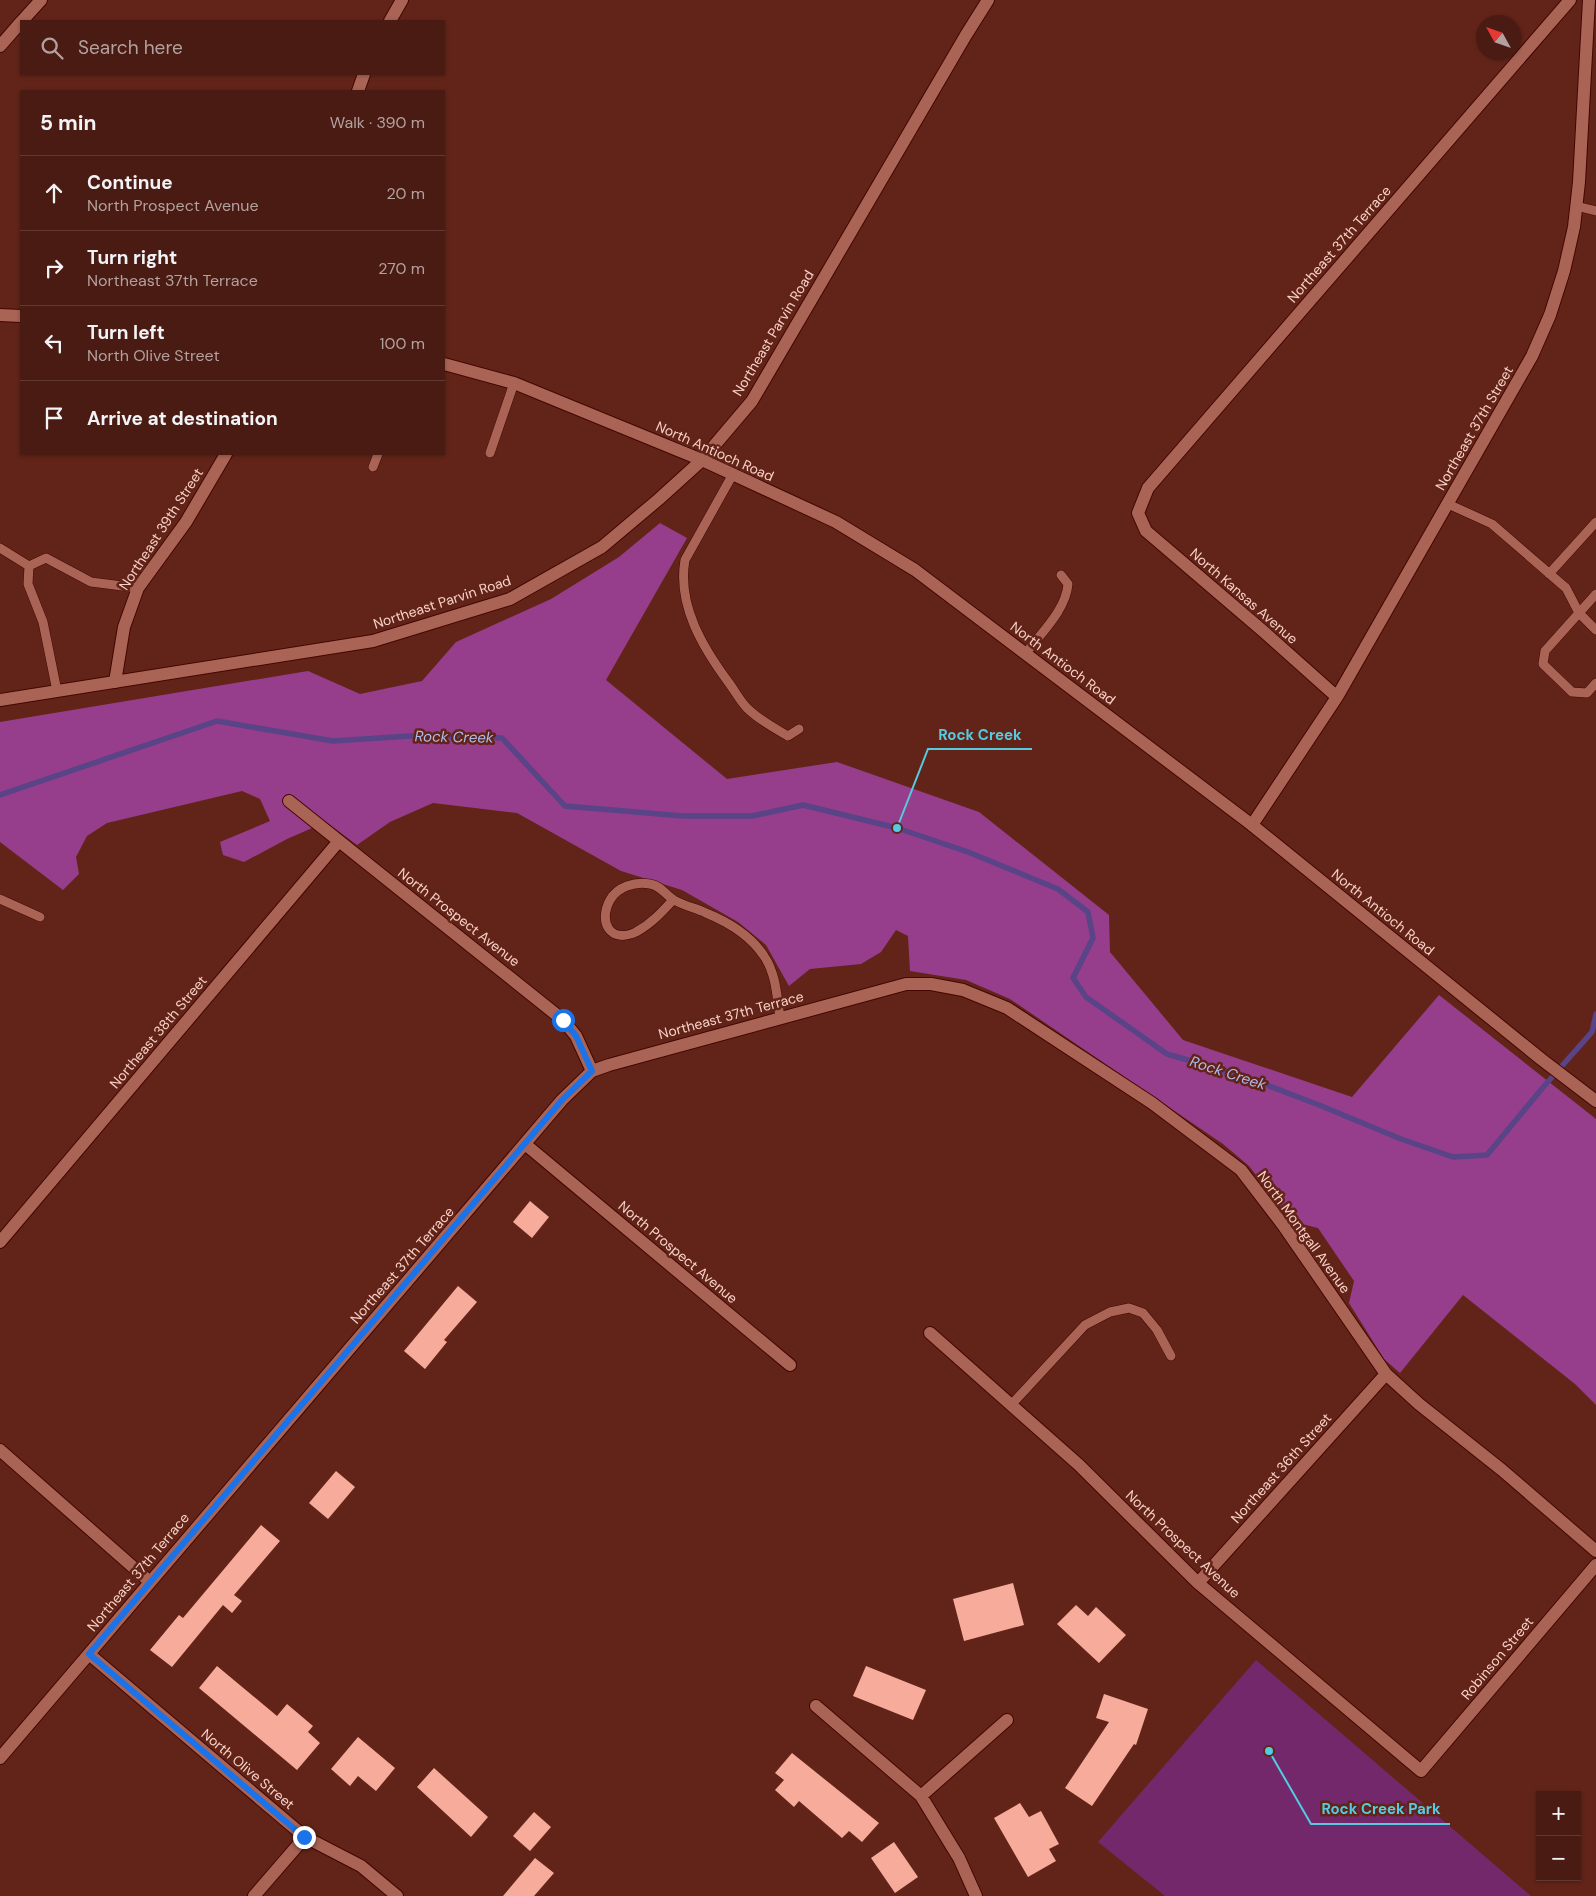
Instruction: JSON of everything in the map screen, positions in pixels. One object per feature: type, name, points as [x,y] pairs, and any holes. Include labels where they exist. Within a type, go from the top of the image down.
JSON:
[{"type":"street","points":[[24,20],[41,0]]},
{"type":"street","points":[[391,20],[402,0]]},
{"type":"street","name":"Northeast Parvin Road","points":[[0,700],[373,641],[510,599],[602,547],[660,499],[702,460],[752,400],[988,0]]},
{"type":"street","name":"Northeast 37th Terrace","points":[[1138,513],[1148,488],[1570,0]]},
{"type":"street","name":"Northeast 37th Street","points":[[1252,824],[1337,697],[1532,356],[1550,314],[1564,271],[1574,227],[1589,0]]},
{"type":"street","points":[[0,46],[20,24]]},
{"type":"street","points":[[358,90],[364,75]]},
{"type":"street","points":[[0,315],[20,316]]},
{"type":"street","name":"North Antioch Road","points":[[445,364],[514,383],[702,460],[836,522],[915,570],[1252,824],[1541,1059],[1596,1101]]},
{"type":"street","name":"Northeast 39th Street","points":[[115,682],[124,627],[138,588],[186,522],[225,455]]},
{"type":"street","name":"North Kansas Avenue","points":[[1138,513],[1146,531],[1264,631],[1337,697]]},
{"type":"street","name":"North Prospect Avenue","points":[[290,801],[563,1020],[576,1036],[592,1071]]},
{"type":"street","name":"Northeast 38th Street","points":[[0,1242],[339,842]]},
{"type":"street","name":"Northeast 37th Terrace","points":[[0,1758],[562,1100],[592,1071],[906,984],[930,984],[945,987]]},
{"type":"street","name":"North Montgall Avenue","points":[[945,987],[962,990],[1007,1008],[1152,1103],[1241,1170],[1283,1225],[1386,1374],[1419,1404],[1502,1470],[1596,1551]]},
{"type":"street","name":"North Prospect Avenue","points":[[525,1144],[790,1364]]},
{"type":"street","name":"North Prospect Avenue","points":[[930,1333],[1079,1465],[1198,1583],[1420,1771]]},
{"type":"street","name":"Northeast 36th Street","points":[[1198,1583],[1386,1374]]},
{"type":"street","points":[[0,1450],[150,1582]]},
{"type":"street","name":"Robinson Street","points":[[1420,1771],[1596,1565]]},
{"type":"street","name":"North Olive Street","points":[[89,1654],[304,1837],[361,1866],[396,1896]]},
{"type":"street","points":[[816,1706],[921,1796],[959,1858],[976,1896]]},
{"type":"street","points":[[921,1796],[1007,1720]]},
{"type":"street","points":[[254,1896],[304,1837]]},
{"type":"lane","points":[[1576,206],[1596,211]]},
{"type":"lane","points":[[490,453],[514,383]]},
{"type":"lane","points":[[373,467],[378,455]]},
{"type":"lane","points":[[733,474],[685,560],[682,575],[686,602],[707,652],[746,707],[767,724],[788,736],[799,729]]},
{"type":"lane","points":[[1448,504],[1492,524],[1566,588],[1579,613],[1596,630]]},
{"type":"lane","points":[[1549,574],[1596,522]]},
{"type":"lane","points":[[0,548],[29,566]]},
{"type":"lane","points":[[29,566],[46,558],[91,582],[138,588]]},
{"type":"lane","points":[[29,566],[28,584],[43,622],[57,691]]},
{"type":"lane","points":[[1026,653],[1059,609],[1067,594],[1068,584],[1061,575]]},
{"type":"lane","points":[[1596,594],[1545,651],[1543,664],[1572,692],[1587,693],[1596,683]]},
{"type":"lane","points":[[673,900],[657,918],[635,932],[626,935],[617,934],[606,926],[604,920],[605,909],[618,890],[632,884],[649,883],[661,888],[673,900],[708,913],[750,939],[764,956],[772,972],[780,1018]]},
{"type":"lane","points":[[0,899],[40,917]]},
{"type":"lane","points":[[1011,1405],[1085,1325],[1110,1312],[1129,1308],[1143,1313],[1157,1330],[1171,1356]]},
{"type":"shaded area","points":[[660,523],[687,538],[606,680],[727,779],[837,762],[979,812],[1109,915],[1110,952],[1183,1040],[1352,1097],[1439,995],[1596,1119],[1596,1405],[1575,1384],[1463,1295],[1400,1373],[1384,1359],[1349,1303],[1354,1281],[1318,1228],[1293,1222],[1249,1166],[1223,1144],[1010,999],[966,980],[910,971],[908,936],[896,930],[881,952],[861,964],[810,969],[789,986],[766,945],[738,922],[682,890],[621,871],[517,813],[433,803],[390,822],[357,845],[326,822],[287,839],[244,862],[223,855],[220,842],[270,821],[260,799],[242,791],[107,823],[87,836],[76,857],[79,874],[63,890],[0,842],[0,722],[308,671],[360,694],[422,681],[456,642],[551,599],[619,557]]},
{"type":"shaded area","points":[[1256,1660],[1531,1896],[1165,1896],[1098,1842]]},
{"type":"building","points":[[530,1201],[549,1217],[532,1238],[513,1222]]},
{"type":"building","points":[[458,1286],[477,1302],[444,1340],[447,1342],[425,1369],[404,1351]]},
{"type":"building","points":[[336,1471],[355,1487],[328,1519],[309,1503]]},
{"type":"building","points":[[261,1525],[280,1541],[234,1595],[242,1601],[232,1613],[223,1605],[172,1667],[150,1650],[179,1615],[183,1618]]},
{"type":"building","points":[[1013,1583],[1024,1625],[964,1641],[953,1599]]},
{"type":"building","points":[[1076,1605],[1088,1616],[1096,1607],[1126,1635],[1099,1663],[1057,1624]]},
{"type":"building","points":[[217,1666],[277,1716],[287,1704],[313,1726],[308,1732],[320,1743],[297,1770],[199,1688]]},
{"type":"building","points":[[866,1666],[926,1690],[913,1720],[853,1696]]},
{"type":"building","points":[[1104,1694],[1148,1709],[1136,1745],[1134,1744],[1092,1806],[1065,1788],[1109,1722],[1096,1718]]},
{"type":"building","points":[[358,1737],[395,1768],[376,1791],[358,1776],[350,1786],[331,1769]]},
{"type":"building","points":[[792,1753],[879,1823],[862,1842],[849,1831],[842,1838],[799,1801],[794,1807],[775,1790],[784,1780],[775,1773]]},
{"type":"building","points":[[434,1768],[488,1817],[471,1837],[417,1787]]},
{"type":"building","points":[[1020,1803],[1029,1817],[1041,1811],[1059,1844],[1049,1849],[1056,1861],[1028,1877],[994,1818]]},
{"type":"building","points":[[534,1812],[551,1827],[530,1851],[513,1836]]},
{"type":"building","points":[[894,1842],[918,1877],[895,1893],[871,1858]]},
{"type":"building","points":[[535,1858],[554,1873],[534,1896],[503,1896]]},
{"type":"waterway","name":"Rock Creek","points":[[0,795],[217,721],[333,741],[425,735],[502,738],[565,806],[683,816],[752,816],[803,805],[897,828],[968,852],[1058,889],[1088,912],[1093,938],[1073,978],[1086,997],[1167,1054],[1243,1076],[1401,1139],[1453,1157],[1487,1155],[1592,1032],[1596,1014]]},
{"type":"place","name":"Rock Creek","points":[[897,828]]},
{"type":"place","name":"Rock Creek Park","points":[[1269,1751]]},
{"type":"route","points":[[304,1837],[89,1654],[562,1100],[592,1071],[576,1036],[563,1020]]}]
